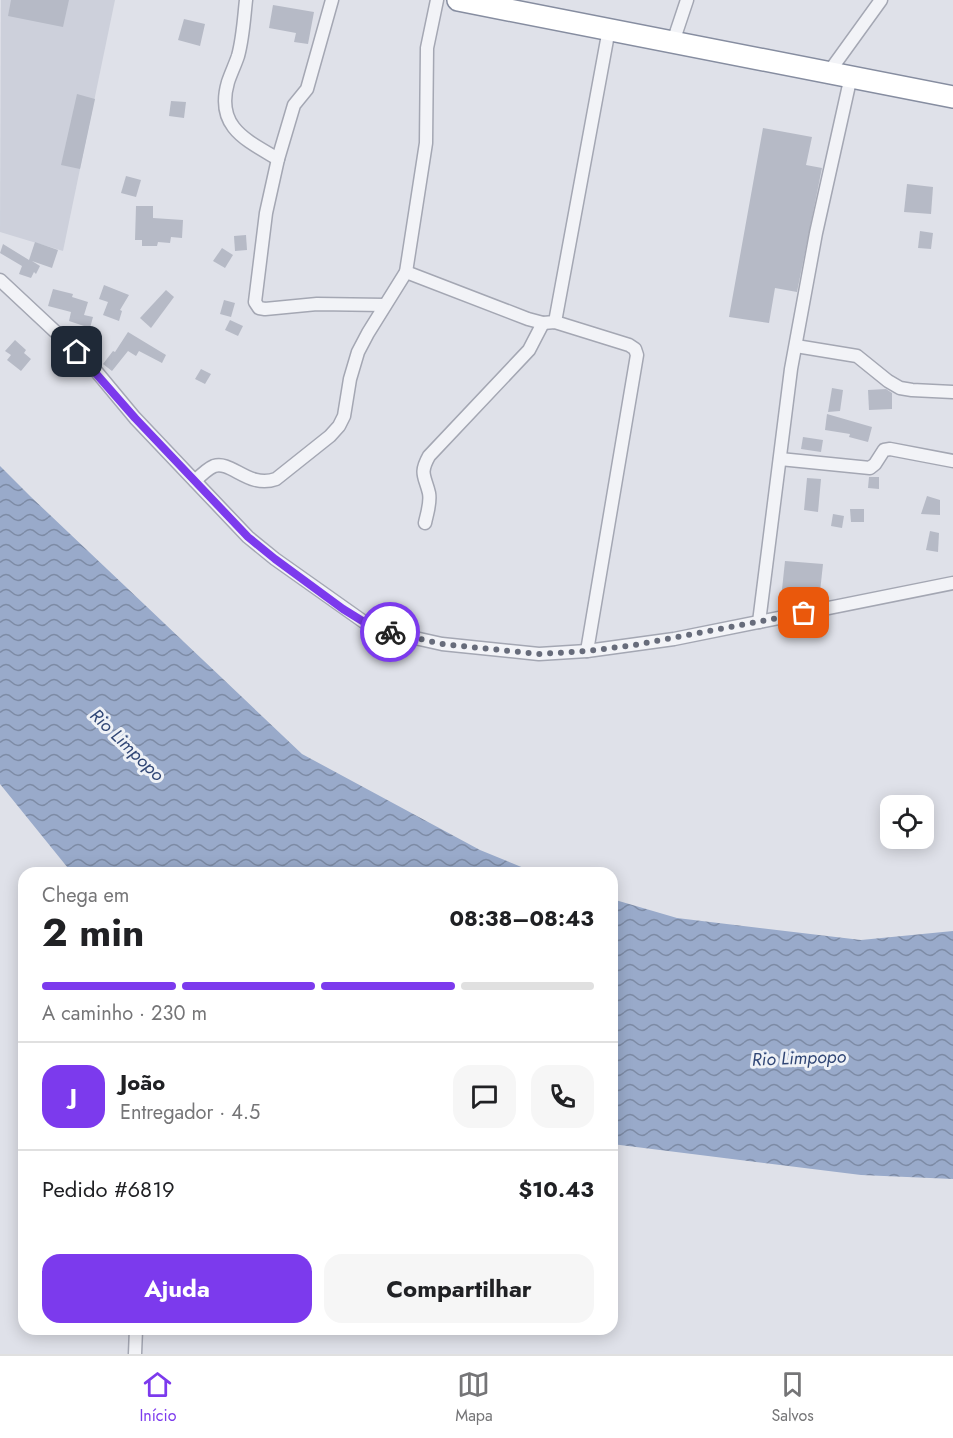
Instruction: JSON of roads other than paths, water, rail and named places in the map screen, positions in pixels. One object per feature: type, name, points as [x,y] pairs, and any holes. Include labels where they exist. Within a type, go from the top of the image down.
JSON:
[{"type":"highway","points":[[458,0],[953,97]]},
{"type":"street","points":[[246,0],[238,56],[227,84],[225,100],[227,116],[233,129],[245,140],[278,159]]},
{"type":"street","points":[[332,0],[307,88],[294,105],[278,159],[266,213],[255,302],[259,308],[265,309],[317,304],[385,305]]},
{"type":"street","points":[[195,480],[213,466],[221,465],[256,482],[276,479],[330,436],[344,416],[350,379],[358,352],[406,272],[426,143],[427,48],[437,0]]},
{"type":"street","points":[[673,42],[687,0]]},
{"type":"street","points":[[829,72],[881,0]]},
{"type":"street","points":[[425,523],[429,494],[423,478],[423,466],[429,456],[529,350],[549,322],[609,29]]},
{"type":"street","points":[[759,622],[795,346],[816,233],[851,76]]},
{"type":"street","points":[[406,272],[528,319],[549,322],[629,345],[635,349],[637,355],[587,651]]},
{"type":"street","points":[[0,280],[91,365],[135,418],[248,537],[364,622],[397,634],[442,644],[539,654],[587,651],[674,639],[953,583]]},
{"type":"street","points":[[795,346],[857,356],[900,388],[953,392]]},
{"type":"street","points":[[780,459],[870,468],[884,450],[890,450],[953,461]]},
{"type":"street","points":[[135,1354],[136,1335]]},
{"type":"water","name":"Rio Limpopo","points":[[0,466],[302,754],[480,850],[521,867],[67,867],[0,784]]},
{"type":"water","name":"Rio Limpopo","points":[[618,901],[677,918],[861,940],[953,931],[953,1179],[861,1175],[618,1145]]}]
